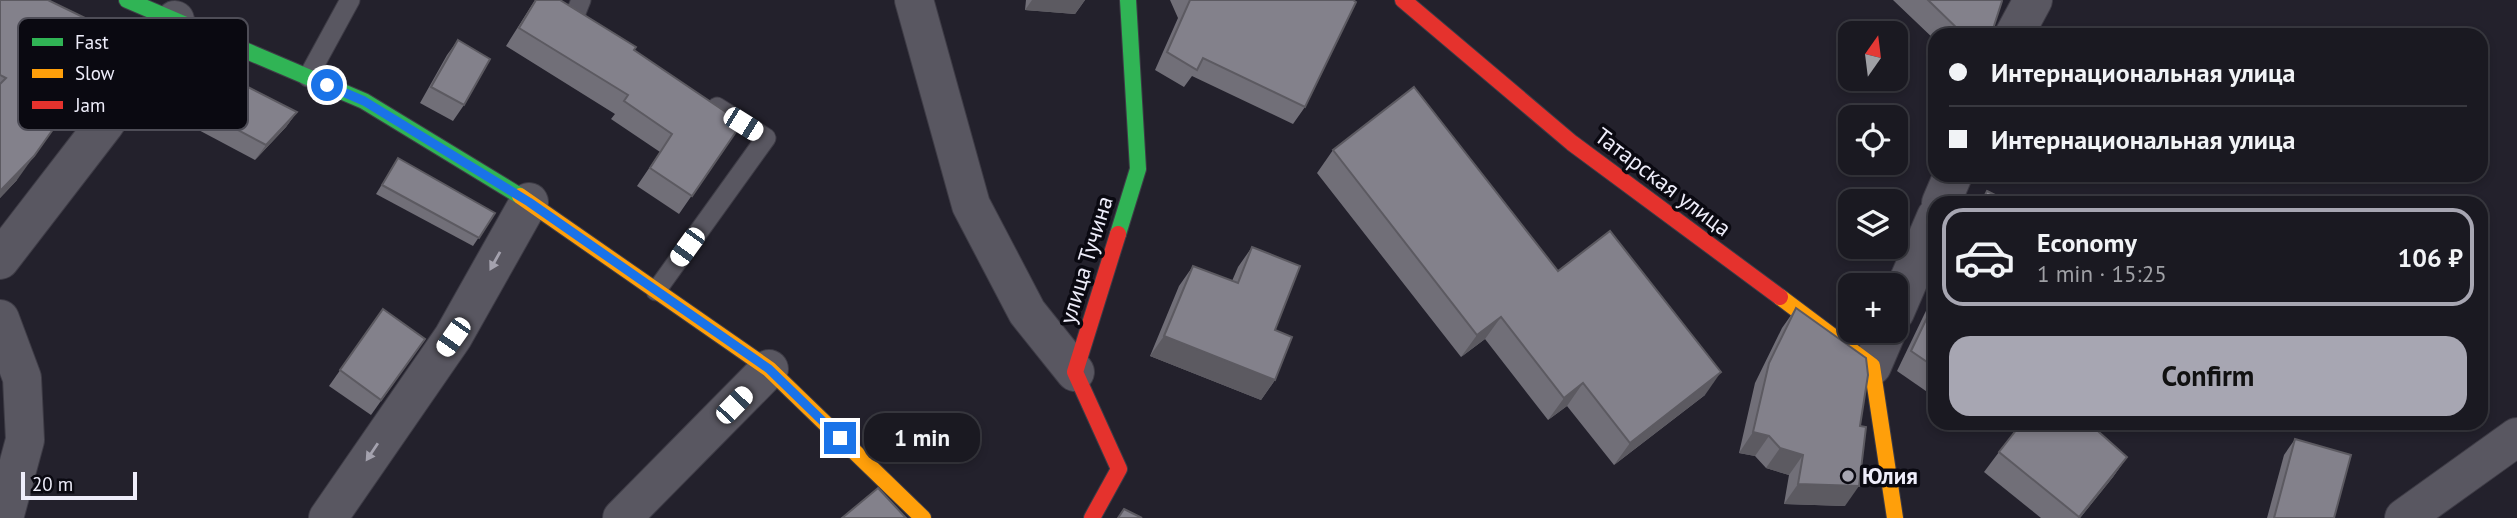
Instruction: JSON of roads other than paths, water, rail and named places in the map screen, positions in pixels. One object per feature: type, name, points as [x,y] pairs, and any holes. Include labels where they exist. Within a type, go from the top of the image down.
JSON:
[{"type":"street","points":[[127,0],[170,18]]},
{"type":"street","points":[[914,0],[971,205],[1027,312],[1074,372],[1119,469],[1092,518]]},
{"type":"street","name":"улица Тучина","points":[[1074,372],[1138,169],[1129,0]]},
{"type":"street","name":"Татарская улица","points":[[1403,0],[1572,143],[1872,366]]},
{"type":"street","points":[[2018,28],[2033,0]]},
{"type":"street","points":[[248,51],[364,101],[529,202],[769,369],[923,518]]},
{"type":"street","points":[[0,260],[100,130]]},
{"type":"street","points":[[328,518],[453,337],[529,202]]},
{"type":"street","points":[[1908,282],[1928,236]]},
{"type":"street","points":[[0,319],[22,378],[25,440],[4,518]]},
{"type":"street","points":[[1882,343],[1872,366],[1895,518]]},
{"type":"street","points":[[622,518],[769,369]]},
{"type":"street","points":[[2404,518],[2517,437]]},
{"type":"lane","points":[[308,77],[350,0]]},
{"type":"lane","points":[[581,0],[567,16],[593,32]]},
{"type":"lane","points":[[656,291],[766,138],[697,95]]},
{"type":"place","name":"Юлия","points":[[1848,476]]}]
